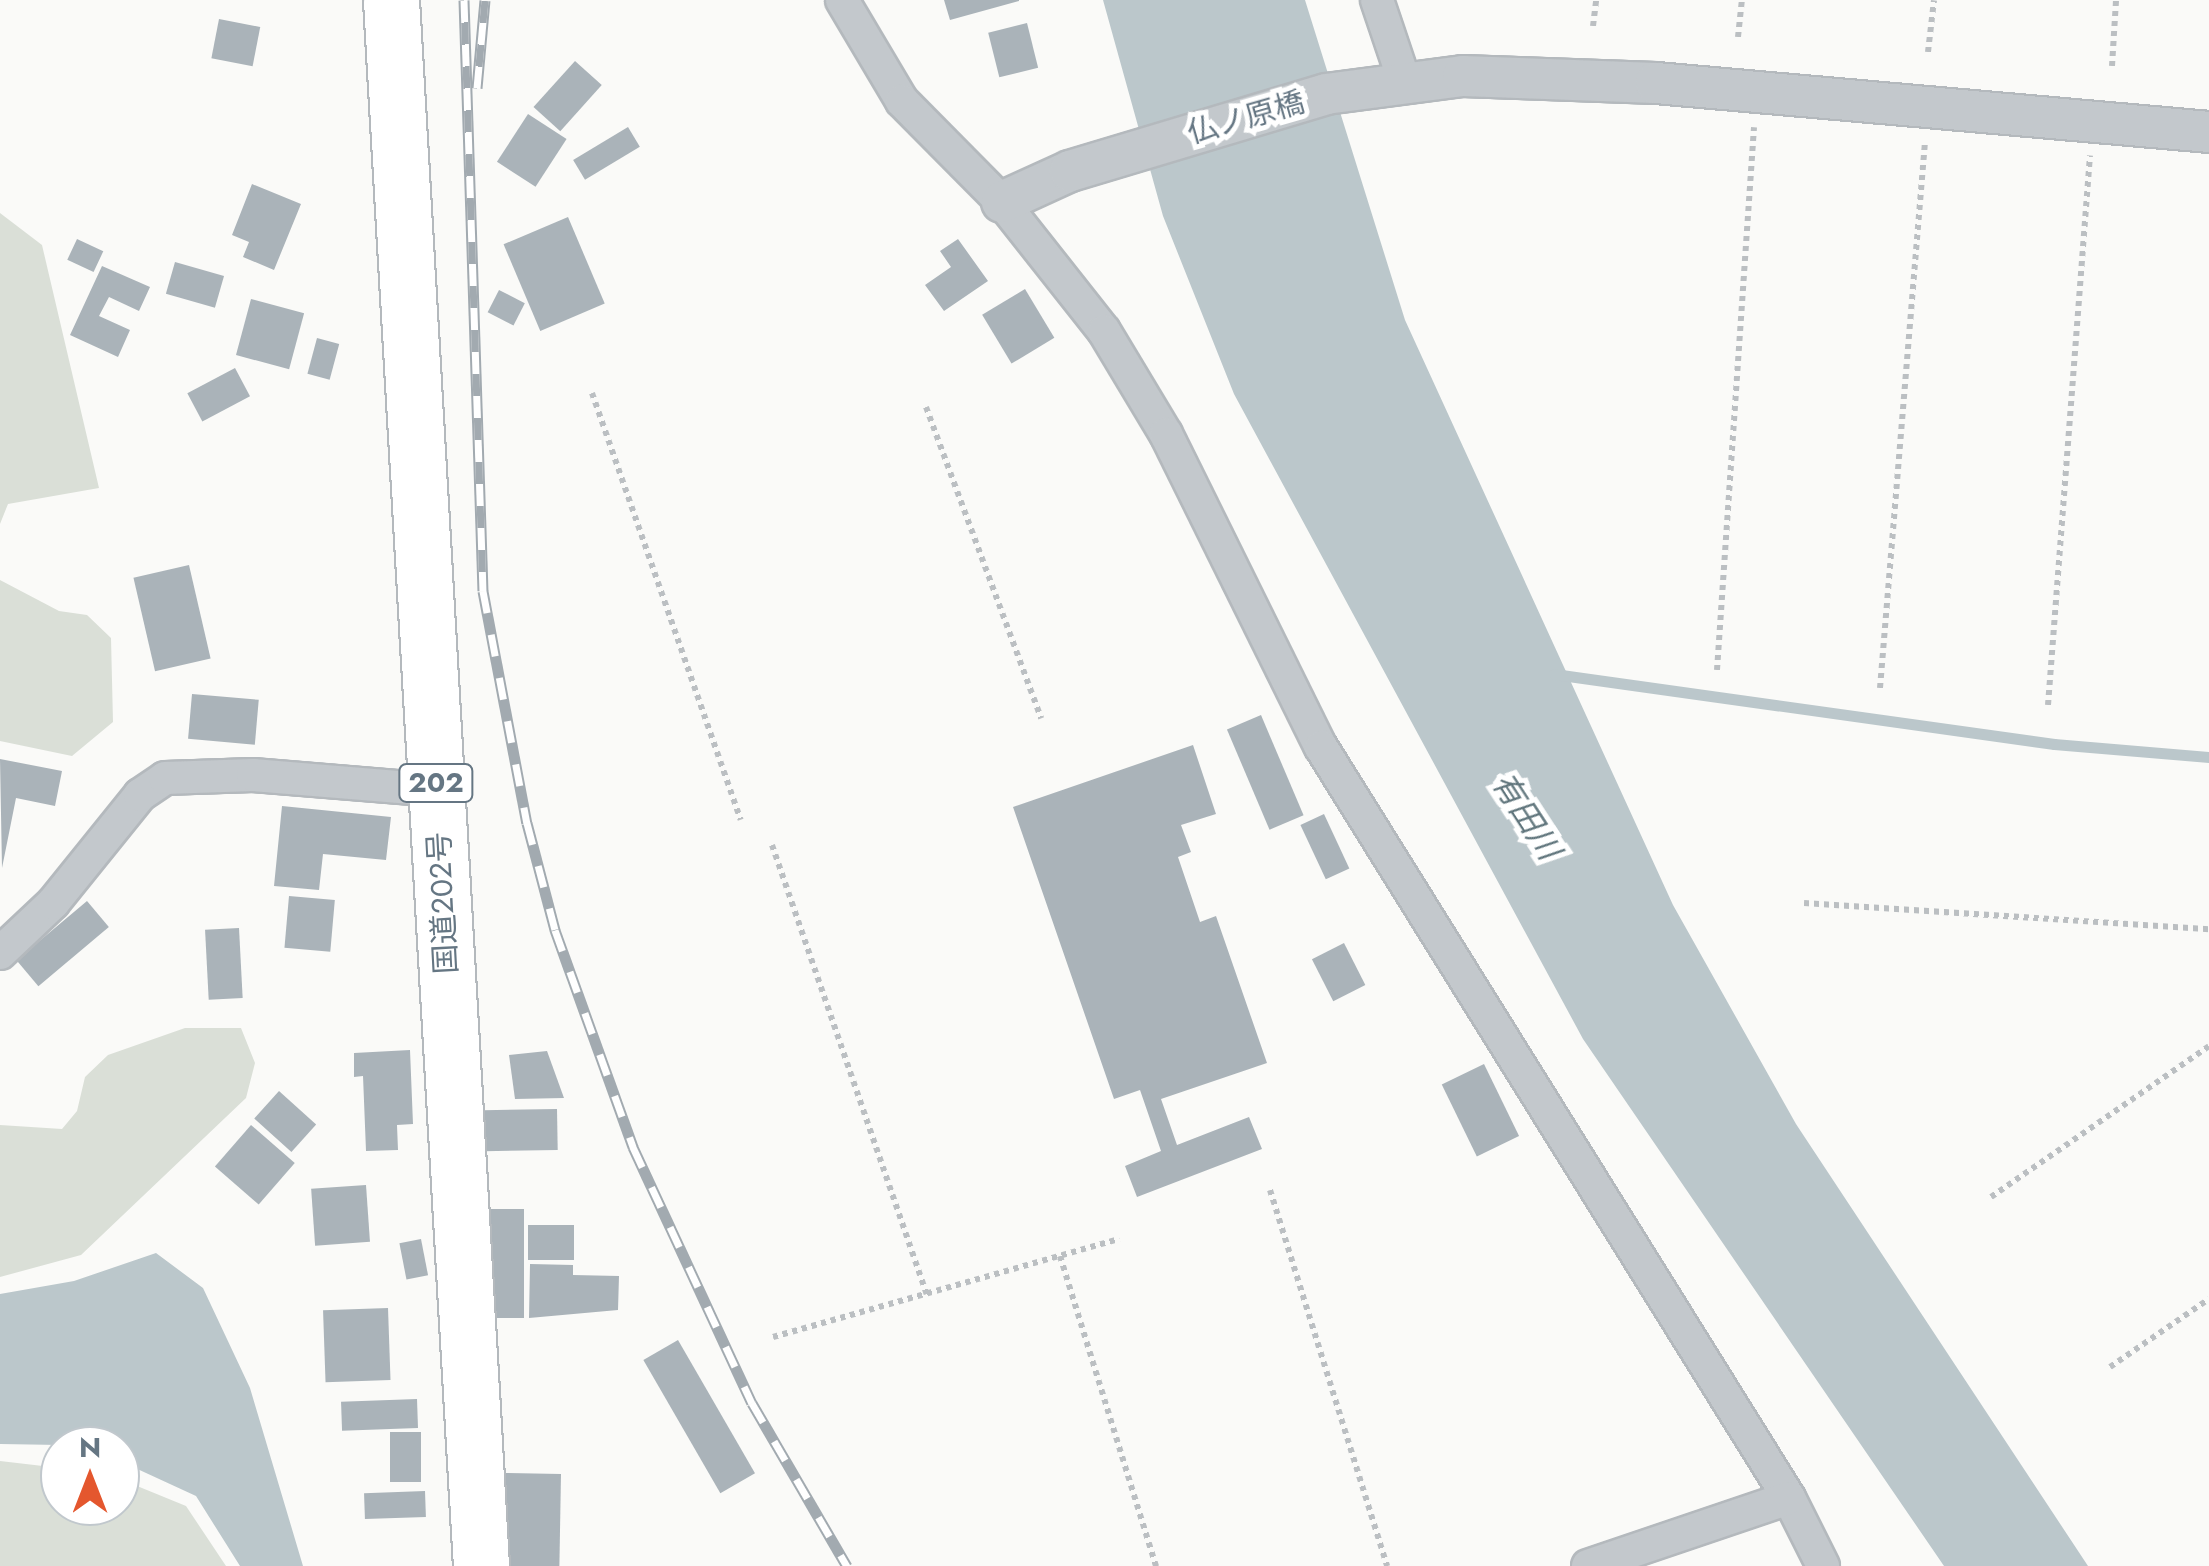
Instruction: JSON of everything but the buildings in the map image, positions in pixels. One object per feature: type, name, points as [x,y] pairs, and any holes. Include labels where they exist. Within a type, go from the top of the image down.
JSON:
[{"type":"highway","name":"国道202号","points":[[391,0],[481,1566]]},
{"type":"street","points":[[842,0],[902,101],[1002,202],[1104,331],[1166,434],[1321,747],[1789,1498],[1822,1566]]},
{"type":"street","points":[[1377,0],[1391,85]]},
{"type":"street","name":"仏ノ原橋","points":[[1002,202],[1070,172],[1326,94],[1463,76],[1656,83],[2209,132]]},
{"type":"street","points":[[0,953],[54,903],[140,795],[165,778],[324,778],[436,790]]},
{"type":"street","points":[[1588,1566],[1789,1498]]},
{"type":"path","points":[[1593,26],[1596,0]]},
{"type":"path","points":[[1738,37],[1742,0]]},
{"type":"path","points":[[1928,52],[1934,0]]},
{"type":"path","points":[[2112,66],[2116,0]]},
{"type":"path","points":[[1717,670],[1755,111]]},
{"type":"path","points":[[1880,688],[1926,126]]},
{"type":"path","points":[[2048,705],[2091,140]]},
{"type":"path","points":[[592,393],[741,820]]},
{"type":"path","points":[[926,407],[1041,718]]},
{"type":"path","points":[[772,845],[927,1294]]},
{"type":"path","points":[[1804,903],[2209,928]]},
{"type":"path","points":[[1991,1198],[2209,1046]]},
{"type":"path","points":[[1270,1190],[1388,1566]]},
{"type":"path","points":[[773,1337],[1119,1239]]},
{"type":"path","points":[[1060,1256],[1156,1566]]},
{"type":"path","points":[[2110,1367],[2209,1299]]},
{"type":"shaded area","points":[[0,213],[42,245],[99,488],[8,504],[0,524]]},
{"type":"shaded area","points":[[0,580],[59,611],[87,615],[111,638],[113,722],[72,756],[0,741]]},
{"type":"shaded area","points":[[185,1028],[241,1028],[255,1063],[246,1098],[81,1255],[0,1277],[0,1125],[62,1129],[77,1111],[85,1077],[108,1055]]},
{"type":"shaded area","points":[[0,1461],[40,1466],[40,1526],[140,1526],[140,1487],[186,1506],[226,1566],[0,1566]]},
{"type":"water","name":"有田川","points":[[1103,0],[1305,0],[1405,320],[1673,905],[1796,1124],[2088,1566],[1944,1566],[1583,1039],[1234,394],[1163,216]]},
{"type":"water","points":[[156,1253],[203,1288],[250,1388],[303,1566],[240,1566],[196,1496],[140,1470],[140,1426],[40,1426],[40,1445],[0,1444],[0,1294],[74,1281]]},
{"type":"waterway","points":[[1554,674],[2054,744],[2209,757]]},
{"type":"railway","points":[[464,0],[483,591],[527,823],[555,930],[633,1147],[752,1403],[847,1566]]},
{"type":"railway","points":[[477,88],[485,0]]}]
